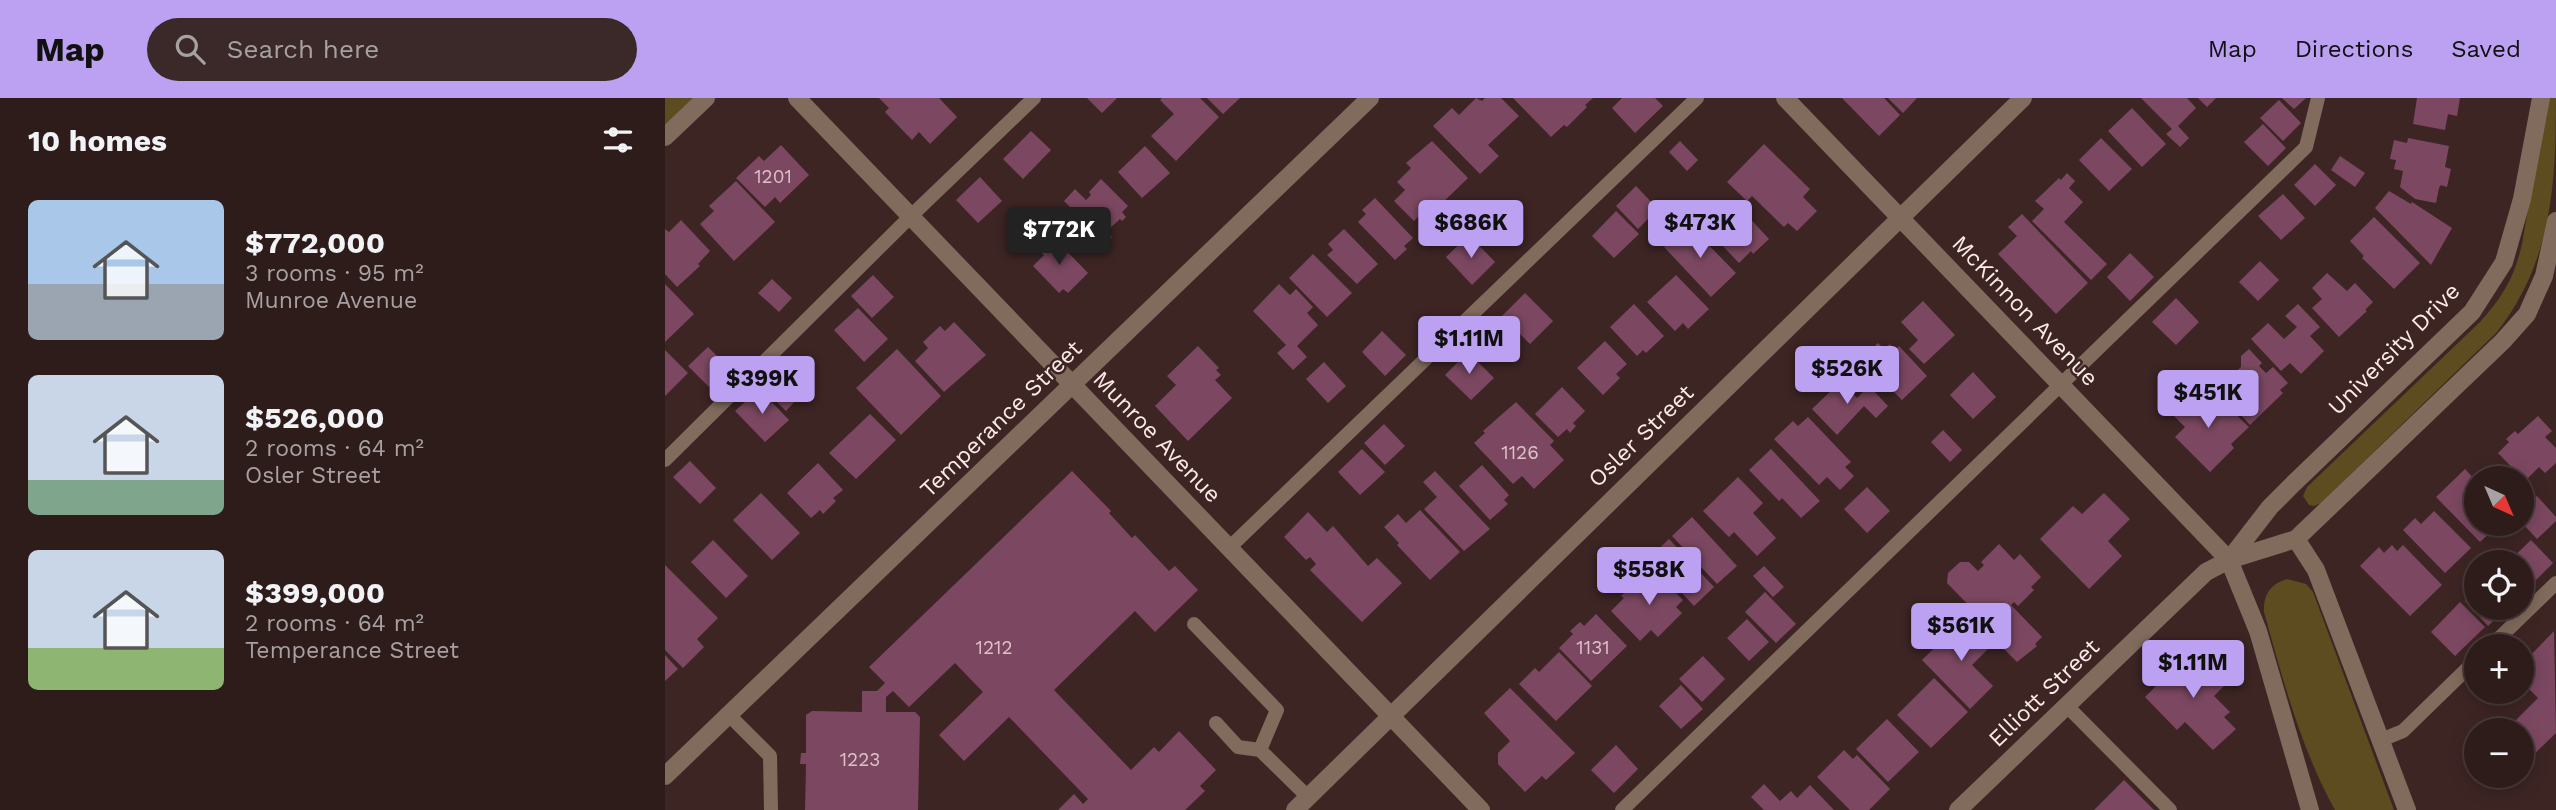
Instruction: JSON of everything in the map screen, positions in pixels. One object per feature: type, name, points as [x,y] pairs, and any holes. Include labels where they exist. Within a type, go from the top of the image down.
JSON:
[{"type":"street","points":[[665,137],[706,98]]},
{"type":"street","name":"Munroe Avenue","points":[[797,98],[1481,810]]},
{"type":"street","name":"Temperance Street","points":[[665,776],[1370,98]]},
{"type":"street","name":"McKinnon Avenue","points":[[1786,98],[2229,560]]},
{"type":"street","name":"Osler Street","points":[[1295,810],[2023,98]]},
{"type":"street","name":"University Drive","points":[[2229,560],[2284,493],[2472,312],[2504,262],[2522,199],[2540,98]]},
{"type":"street","points":[[2310,810],[2258,631],[2229,560],[2296,539],[2503,341],[2527,314],[2544,276],[2556,221]]},
{"type":"street","points":[[2296,539],[2316,570],[2407,810]]},
{"type":"street","name":"Elliott Street","points":[[1958,810],[2206,572],[2229,560]]},
{"type":"lane","points":[[665,460],[1034,98]]},
{"type":"lane","points":[[1229,548],[1697,98]]},
{"type":"lane","points":[[1622,810],[2307,147],[2318,98]]},
{"type":"lane","points":[[2503,634],[2556,583]]},
{"type":"lane","points":[[1194,624],[1277,710],[1260,750]]},
{"type":"lane","points":[[2381,740],[2403,731],[2464,672]]},
{"type":"lane","points":[[2066,705],[2170,810]]},
{"type":"lane","points":[[728,714],[770,756],[771,810]]},
{"type":"lane","points":[[1216,723],[1238,747],[1260,750],[1308,797]]},
{"type":"shaded area","points":[[665,98],[704,98],[665,135]]},
{"type":"shaded area","points":[[2547,98],[2556,98],[2552,192],[2540,250],[2515,305],[2497,332],[2321,503],[2309,505],[2303,496],[2307,487],[2480,322],[2507,286],[2522,244]]},
{"type":"shaded area","points":[[2287,579],[2306,584],[2313,592],[2394,810],[2335,810],[2323,787],[2294,714],[2264,612],[2269,591]]},
{"type":"building","points":[[879,98],[939,98],[957,117],[930,144],[919,132],[912,140],[885,112],[889,108]]},
{"type":"building","points":[[1087,98],[1117,98],[1102,113]]},
{"type":"building","points":[[1200,98],[1219,117],[1176,161],[1151,136],[1174,114],[1160,100]]},
{"type":"building","points":[[1207,98],[1240,98],[1223,114]]},
{"type":"building","points":[[1476,98],[1482,101],[1485,98],[1501,98],[1519,116],[1488,145],[1499,156],[1480,174],[1433,126],[1452,108],[1459,115]]},
{"type":"building","points":[[1513,98],[1593,98],[1567,127],[1564,125],[1551,137]]},
{"type":"building","points":[[1622,98],[1655,98],[1663,106],[1635,133],[1612,108]]},
{"type":"building","points":[[1842,98],[1884,98],[1900,115],[1879,136]]},
{"type":"building","points":[[1888,98],[1917,98],[1903,113]]},
{"type":"building","points":[[2141,98],[2187,98],[2196,108],[2178,126],[2189,138],[2180,147],[2166,134],[2172,129]]},
{"type":"building","points":[[2198,98],[2216,98],[2207,107]]},
{"type":"building","points":[[2282,98],[2306,98],[2294,109]]},
{"type":"building","points":[[2417,98],[2460,98],[2457,116],[2448,114],[2445,130],[2413,124]]},
{"type":"building","points":[[2279,100],[2301,123],[2283,141],[2260,118]]},
{"type":"building","points":[[2132,108],[2166,144],[2142,167],[2108,131]]},
{"type":"building","points":[[2263,124],[2286,148],[2268,166],[2244,142]]},
{"type":"building","points":[[1031,131],[1051,150],[1023,179],[1003,159]]},
{"type":"building","points":[[2101,138],[2132,169],[2109,191],[2079,160]]},
{"type":"building","points":[[2408,138],[2449,146],[2445,167],[2451,169],[2447,187],[2441,185],[2436,203],[2415,199],[2400,187],[2403,171],[2394,169],[2396,160],[2390,159],[2394,140],[2407,143]]},
{"type":"building","points":[[1432,141],[1468,178],[1430,215],[1425,210],[1414,221],[1394,201],[1405,190],[1397,182],[1411,168],[1406,163]]},
{"type":"building","points":[[1680,141],[1698,160],[1687,171],[1669,152]]},
{"type":"building","points":[[1764,144],[1810,189],[1803,197],[1817,211],[1797,231],[1788,223],[1784,227],[1752,196],[1747,201],[1727,182]]},
{"type":"building","points":[[781,145],[809,175],[780,203],[775,197],[765,207],[736,178],[759,156],[764,161]]},
{"type":"building","points":[[1145,146],[1170,173],[1142,198],[1118,172]]},
{"type":"building","points":[[2340,156],[2365,173],[2355,187],[2331,170]]},
{"type":"building","points":[[2315,164],[2336,185],[2315,206],[2294,185]]},
{"type":"building","points":[[2067,173],[2075,181],[2069,188],[2083,202],[2064,222],[2107,264],[2091,280],[2032,221],[2044,209],[2035,201]]},
{"type":"building","points":[[980,177],[1002,201],[978,223],[956,200]]},
{"type":"building","points":[[1101,179],[1128,206],[1122,212],[1126,217],[1107,231],[1112,237],[1097,252],[1064,218],[1072,209],[1064,201],[1075,189],[1086,200],[1091,195],[1089,192]]},
{"type":"building","points":[[736,181],[775,222],[734,261],[700,224],[714,211],[709,206]]},
{"type":"building","points":[[1636,186],[1658,209],[1638,229],[1616,206]]},
{"type":"building","points":[[2389,191],[2411,204],[2412,202],[2452,228],[2431,265],[2375,208]]},
{"type":"building","points":[[2283,194],[2305,218],[2281,240],[2258,216]]},
{"type":"building","points":[[1375,198],[1413,238],[1404,246],[1407,249],[1395,260],[1358,222],[1366,214],[1362,210]]},
{"type":"building","points":[[1616,211],[1639,234],[1614,258],[1592,236]]},
{"type":"building","points":[[1744,212],[1769,239],[1739,263],[1716,239]]},
{"type":"building","points":[[2022,214],[2088,283],[2056,314],[1998,254],[2017,236],[2008,227]]},
{"type":"building","points":[[2374,217],[2420,263],[2394,289],[2362,258],[2364,256],[2350,241]]},
{"type":"building","points":[[681,220],[710,251],[698,264],[700,266],[677,287],[665,274],[665,229],[669,232]]},
{"type":"building","points":[[1688,224],[1736,273],[1711,297],[1664,247]]},
{"type":"building","points":[[1344,229],[1378,264],[1357,284],[1327,255],[1333,250],[1328,244]]},
{"type":"building","points":[[1469,235],[1495,262],[1472,285],[1446,257]]},
{"type":"building","points":[[1053,237],[1088,273],[1068,293],[1063,289],[1059,293],[1033,266],[1044,255],[1039,251]]},
{"type":"building","points":[[2130,253],[2154,277],[2130,301],[2107,277]]},
{"type":"building","points":[[1313,254],[1352,293],[1327,317],[1289,278]]},
{"type":"building","points":[[2260,261],[2279,280],[2258,301],[2239,282]]},
{"type":"building","points":[[2327,273],[2347,291],[2355,283],[2373,302],[2339,337],[2312,308],[2322,299],[2312,288]]},
{"type":"building","points":[[873,275],[894,297],[872,318],[851,296]]},
{"type":"building","points":[[1676,275],[1709,309],[1688,329],[1683,323],[1675,331],[1647,302]]},
{"type":"building","points":[[772,279],[792,298],[779,312],[758,293]]},
{"type":"building","points":[[665,284],[694,314],[665,342]]},
{"type":"building","points":[[1279,284],[1290,295],[1296,289],[1313,307],[1307,313],[1318,325],[1297,346],[1307,357],[1293,370],[1277,353],[1286,345],[1253,311]]},
{"type":"building","points":[[1525,293],[1553,321],[1530,344],[1502,316]]},
{"type":"building","points":[[2176,298],[2199,322],[2176,345],[2152,322]]},
{"type":"building","points":[[1923,301],[1955,335],[1924,364],[1909,349],[1918,340],[1901,322]]},
{"type":"building","points":[[1634,304],[1664,336],[1646,353],[1643,350],[1637,356],[1610,327]]},
{"type":"building","points":[[2298,304],[2320,327],[2310,336],[2324,351],[2301,374],[2290,363],[2281,371],[2251,339],[2268,323],[2284,339],[2297,327],[2285,316]]},
{"type":"building","points":[[858,308],[888,339],[864,362],[834,330]]},
{"type":"building","points":[[954,322],[986,355],[944,392],[915,361],[928,348],[923,342],[940,326],[945,331]]},
{"type":"building","points":[[1497,322],[1518,343],[1505,355],[1485,334]]},
{"type":"building","points":[[1382,331],[1406,355],[1385,376],[1362,352]]},
{"type":"building","points":[[1605,341],[1627,364],[1616,374],[1620,378],[1603,395],[1577,368]]},
{"type":"building","points":[[1878,343],[1884,349],[1890,344],[1895,350],[1899,346],[1927,376],[1902,400],[1889,387],[1884,392],[1856,363]]},
{"type":"building","points":[[1198,346],[1219,368],[1216,370],[1221,375],[1215,380],[1232,398],[1188,441],[1155,406],[1176,385],[1167,376]]},
{"type":"building","points":[[708,347],[729,368],[709,387],[688,366]]},
{"type":"building","points":[[897,349],[941,396],[901,435],[856,388]]},
{"type":"building","points":[[2249,349],[2262,363],[2259,366],[2266,373],[2273,367],[2288,383],[2280,390],[2283,393],[2250,425],[2224,397],[2238,383],[2231,376],[2241,367],[2241,356]]},
{"type":"building","points":[[665,350],[688,373],[665,396]]},
{"type":"building","points":[[1468,352],[1494,378],[1471,400],[1445,375]]},
{"type":"building","points":[[1324,362],[1346,386],[1328,403],[1306,379]]},
{"type":"building","points":[[1973,372],[1996,397],[1973,419],[1950,395]]},
{"type":"building","points":[[777,378],[798,398],[786,411],[765,390]]},
{"type":"building","points":[[1841,381],[1857,398],[1869,386],[1888,406],[1876,418],[1864,406],[1837,435],[1812,409]]},
{"type":"building","points":[[1562,387],[1585,411],[1573,423],[1576,426],[1570,433],[1567,429],[1558,437],[1535,414]]},
{"type":"building","points":[[759,389],[789,420],[765,442],[735,411]]},
{"type":"building","points":[[2191,394],[2206,408],[2218,397],[2249,427],[2231,444],[2234,448],[2210,472],[2175,437],[2185,427],[2172,414]]},
{"type":"building","points":[[1516,402],[1554,441],[1550,445],[1564,460],[1534,489],[1522,476],[1513,484],[1474,443],[1485,433],[1483,431]]},
{"type":"building","points":[[870,414],[896,440],[856,479],[829,453]]},
{"type":"building","points":[[2538,416],[2552,431],[2545,437],[2556,448],[2556,463],[2545,473],[2539,467],[2534,472],[2534,466],[2511,466],[2498,453],[2509,442],[2506,439],[2515,431],[2518,434]]},
{"type":"building","points":[[1808,417],[1851,462],[1845,467],[1854,476],[1840,490],[1827,477],[1819,485],[1774,439],[1793,421],[1798,426]]},
{"type":"building","points":[[1384,424],[1405,446],[1385,465],[1364,443]]},
{"type":"building","points":[[1943,430],[1962,450],[1950,462],[1931,442]]},
{"type":"building","points":[[1362,449],[1385,472],[1360,495],[1338,472]]},
{"type":"building","points":[[1771,449],[1820,501],[1801,518],[1782,498],[1779,501],[1749,470]]},
{"type":"building","points":[[690,461],[716,488],[700,504],[673,477]]},
{"type":"building","points":[[818,463],[843,490],[833,498],[836,501],[823,514],[820,510],[811,518],[787,493]]},
{"type":"building","points":[[1482,465],[1509,495],[1504,500],[1508,504],[1490,520],[1459,486]]},
{"type":"building","points":[[2464,470],[2464,526],[2436,497]]},
{"type":"building","points":[[1072,471],[1111,511],[1109,513],[1132,538],[1135,535],[1169,571],[1175,566],[1198,590],[1155,632],[1135,611],[1054,690],[1131,770],[1154,747],[1159,752],[1179,731],[1216,770],[1200,786],[1205,791],[1185,810],[1058,810],[1074,794],[1083,804],[1088,799],[1009,717],[964,761],[939,735],[983,692],[955,663],[909,707],[893,691],[886,697],[886,712],[915,712],[920,717],[918,810],[805,810],[806,764],[800,764],[801,753],[806,753],[806,715],[812,711],[862,712],[862,691],[877,691],[885,683],[869,667]]},
{"type":"building","points":[[1435,471],[1490,529],[1464,551],[1424,509],[1437,497],[1423,482]]},
{"type":"building","points":[[1738,477],[1763,503],[1753,513],[1776,538],[1757,556],[1734,532],[1729,537],[1703,511]]},
{"type":"building","points":[[1867,487],[1890,511],[1867,533],[1844,509]]},
{"type":"building","points":[[761,493],[800,533],[772,560],[733,520]]},
{"type":"building","points":[[2104,493],[2130,519],[2108,541],[2122,556],[2089,589],[2040,539],[2073,506],[2082,514]]},
{"type":"building","points":[[2537,496],[2556,517],[2556,521],[2537,539],[2534,536],[2534,499]]},
{"type":"building","points":[[1420,510],[1460,552],[1430,580],[1384,527],[1398,514],[1406,523]]},
{"type":"building","points":[[2434,511],[2471,548],[2464,550],[2464,555],[2445,573],[2403,530],[2415,518],[2421,524]]},
{"type":"building","points":[[1308,512],[1327,532],[1333,526],[1368,566],[1377,558],[1402,583],[1362,622],[1310,570],[1316,564],[1310,557],[1306,560],[1284,537]]},
{"type":"building","points":[[1692,517],[1737,566],[1717,584],[1672,536]]},
{"type":"building","points":[[2474,536],[2486,536],[2480,542]]},
{"type":"building","points":[[1669,539],[1714,587],[1694,606],[1649,558]]},
{"type":"building","points":[[713,540],[748,576],[726,598],[691,562]]},
{"type":"building","points":[[2531,540],[2553,563],[2534,582],[2534,550],[2521,550]]},
{"type":"building","points":[[1999,544],[2014,560],[2020,554],[2041,577],[2031,587],[2034,590],[2018,606],[2014,602],[2011,605],[2042,637],[2035,644],[2037,646],[2017,662],[1985,630],[1989,626],[1947,583],[1948,573],[1960,562],[1969,562],[1978,571],[1984,565],[1981,562]]},
{"type":"building","points":[[2392,545],[2397,551],[2403,545],[2442,585],[2410,616],[2360,566],[2379,547],[2384,553]]},
{"type":"building","points":[[665,565],[718,618],[697,639],[704,647],[683,668],[665,650]]},
{"type":"building","points":[[1764,566],[1784,587],[1773,597],[1753,576]]},
{"type":"building","points":[[1653,570],[1683,600],[1676,607],[1682,613],[1658,637],[1651,630],[1640,641],[1611,611],[1633,584],[1635,587]]},
{"type":"building","points":[[1765,592],[1796,624],[1776,643],[1745,612]]},
{"type":"building","points":[[2460,602],[2464,606],[2464,620],[2478,620],[2485,627],[2478,634],[2464,634],[2464,647],[2455,656],[2431,632]]},
{"type":"building","points":[[1596,614],[1627,646],[1591,681],[1559,648],[1573,634],[1570,631],[1580,622],[1584,626]]},
{"type":"building","points":[[1965,618],[1992,645],[1972,665],[1993,686],[1970,709],[1922,660]]},
{"type":"building","points":[[1747,619],[1769,642],[1749,661],[1727,638]]},
{"type":"building","points":[[2482,620],[2494,620],[2488,626]]},
{"type":"building","points":[[2554,631],[2556,733],[2534,754],[2534,718],[2518,718],[2538,698],[2534,694],[2534,652]]},
{"type":"building","points":[[1559,652],[1592,686],[1556,721],[1519,684],[1535,668],[1539,672]]},
{"type":"building","points":[[2176,652],[2185,661],[2192,653],[2224,686],[2214,696],[2230,712],[2224,717],[2236,729],[2213,750],[2185,722],[2177,730],[2145,697],[2162,680],[2166,684],[2175,674],[2164,663]]},
{"type":"building","points":[[665,655],[678,669],[665,681]]},
{"type":"building","points":[[1703,656],[1725,679],[1702,702],[1679,679]]},
{"type":"building","points":[[1934,678],[1968,712],[1931,748],[1897,715]]},
{"type":"building","points":[[1681,685],[1703,709],[1681,729],[1659,706]]},
{"type":"building","points":[[1510,688],[1575,753],[1546,780],[1542,776],[1525,792],[1498,764],[1498,753],[1510,741],[1484,713]]},
{"type":"building","points":[[1887,719],[1919,752],[1888,782],[1856,749]]},
{"type":"building","points":[[1616,745],[1638,769],[1614,793],[1591,770]]},
{"type":"building","points":[[1844,750],[1853,759],[1857,755],[1890,789],[1869,810],[1850,810],[1817,777]]},
{"type":"building","points":[[2124,780],[2154,810],[2094,810]]},
{"type":"building","points":[[1764,784],[1780,801],[1791,791],[1797,798],[1810,785],[1834,810],[1764,810],[1751,797]]}]
